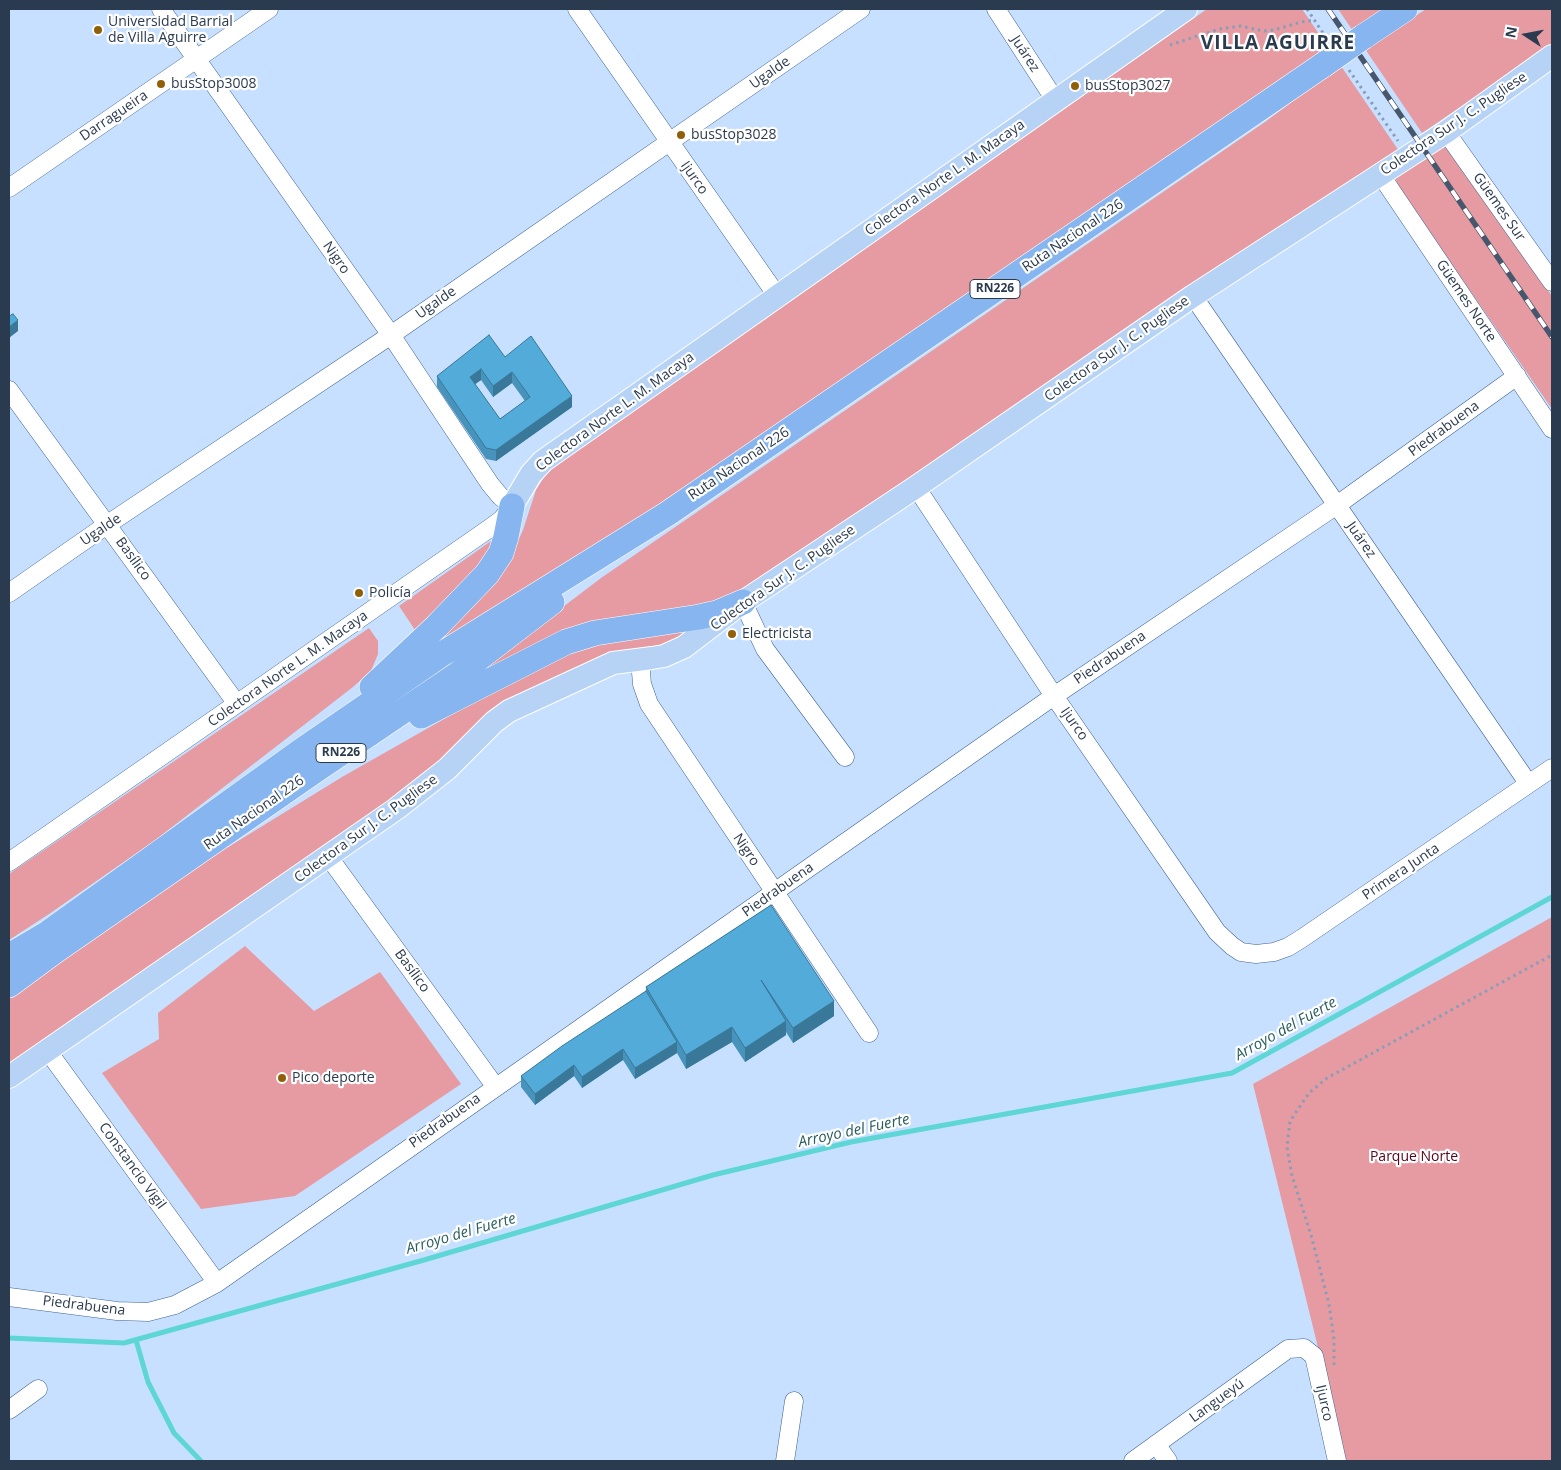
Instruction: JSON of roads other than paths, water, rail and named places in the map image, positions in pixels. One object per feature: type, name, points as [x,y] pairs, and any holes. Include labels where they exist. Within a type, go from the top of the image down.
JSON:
[{"type":"highway","name":"Ruta Nacional 226","points":[[9,956],[56,927],[301,750],[442,654],[667,514],[1405,9]]},
{"type":"highway","points":[[301,750],[431,631],[487,574],[501,554],[512,506]]},
{"type":"highway","name":"Ruta Nacional 226","points":[[9,985],[71,939],[458,674],[667,514]]},
{"type":"highway","points":[[316,770],[566,642],[595,633],[717,612],[743,602]]},
{"type":"main road","name":"Colectora Norte L. M. Macaya","points":[[512,506],[531,474],[543,461],[1186,9]]},
{"type":"main road","name":"Colectora Sur J. C. Pugliese","points":[[9,1077],[432,782],[447,770],[494,722],[509,711],[601,667],[613,663],[664,656],[684,647],[743,602],[916,487],[1193,296],[1446,132],[1552,56]]},
{"type":"street","name":"Nigro","points":[[161,9],[391,335],[490,484],[512,506]]},
{"type":"street","name":"Darragueira","points":[[9,188],[268,9]]},
{"type":"street","name":"Ijurco","points":[[577,9],[778,297]]},
{"type":"street","name":"Ugalde","points":[[9,593],[108,524],[391,335],[861,9]]},
{"type":"street","name":"Juárez","points":[[996,9],[1055,100]]},
{"type":"street","name":"Güemes Sur","points":[[1446,132],[1552,282]]},
{"type":"street","name":"Güemes Norte","points":[[1380,174],[1552,429]]},
{"type":"street","name":"Juárez","points":[[1193,296],[1528,783]]},
{"type":"street","name":"Piedrabuena","points":[[9,1296],[117,1310],[148,1312],[175,1305],[217,1282],[1054,696],[1337,506],[1517,376]]},
{"type":"street","name":"Basílico","points":[[9,390],[238,704]]},
{"type":"street","name":"Ijurco","points":[[916,487],[1054,696],[1217,932],[1241,952]]},
{"type":"street","name":"Colectora Norte L. M. Macaya","points":[[9,862],[490,528],[502,519],[512,506]]},
{"type":"street","points":[[743,602],[765,649],[845,757]]},
{"type":"street","name":"Nigro","points":[[640,660],[642,684],[649,704],[869,1033]]},
{"type":"street","name":"Primera Junta","points":[[1241,952],[1256,954],[1274,952],[1302,939],[1552,768]]},
{"type":"street","name":"Basílico","points":[[328,856],[495,1086]]},
{"type":"street","name":"Constancio Vigil","points":[[47,1050],[217,1282]]},
{"type":"street","name":"Ijurco","points":[[1304,1348],[1314,1356],[1337,1461]]},
{"type":"street","name":"Langueyú","points":[[1134,1461],[1288,1350],[1304,1348]]},
{"type":"street","points":[[9,1410],[38,1389]]},
{"type":"street","points":[[785,1461],[794,1401]]},
{"type":"street","points":[[1156,1444],[1168,1461]]},
{"type":"waterway","name":"Arroyo del Fuerte","points":[[9,1338],[124,1343],[424,1260],[713,1175],[851,1142],[1232,1073],[1552,897]]},
{"type":"waterway","points":[[136,1340],[148,1382],[174,1433],[201,1461]]},
{"type":"railway","points":[[1328,9],[1552,337]]},
{"type":"place","name":"Universidad Barrial de Villa Aguirre","points":[[98,30]]},
{"type":"place","name":"busStop3008","points":[[161,84]]},
{"type":"place","name":"busStop3027","points":[[1075,86]]},
{"type":"place","name":"busStop3028","points":[[681,135]]},
{"type":"place","name":"Policía","points":[[359,593]]},
{"type":"place","name":"Electricista","points":[[732,634]]},
{"type":"place","name":"Pico deporte","points":[[282,1078]]},
{"type":"district","name":"VILLA AGUIRRE","points":[[1278,44]]},
{"type":"park label","name":"Parque Norte","points":[[1414,1157]]}]
